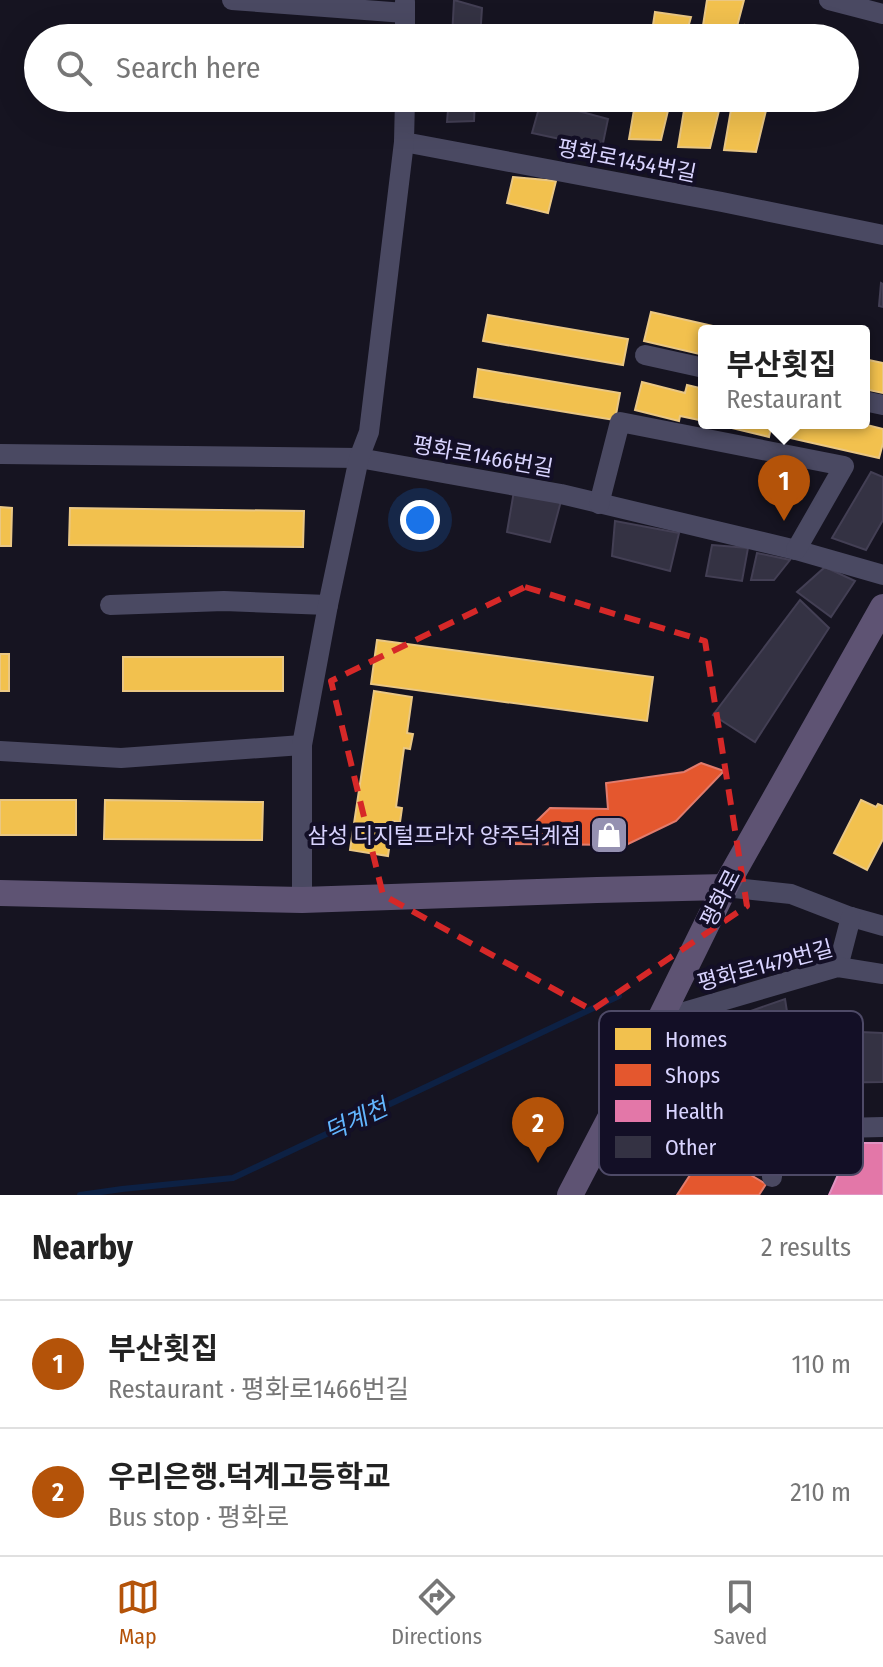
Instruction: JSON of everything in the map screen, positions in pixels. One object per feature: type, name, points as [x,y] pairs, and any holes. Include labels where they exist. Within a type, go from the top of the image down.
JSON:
[{"type":"main road","name":"평화로","points":[[664,1011],[725,887],[883,607]]},
{"type":"main road","points":[[0,893],[302,900],[725,887]]},
{"type":"main road","name":"평화로","points":[[570,1195],[599,1139]]},
{"type":"street","points":[[232,0],[405,6]]},
{"type":"street","points":[[829,0],[883,14]]},
{"type":"street","points":[[302,900],[302,745],[359,458],[369,432],[404,142],[405,112]]},
{"type":"street","name":"평화로1454번길","points":[[404,142],[883,235]]},
{"type":"street","points":[[645,355],[698,367]]},
{"type":"street","points":[[599,504],[620,422],[844,466],[796,550]]},
{"type":"street","name":"평화로1466번길","points":[[0,454],[359,458],[561,494],[796,550],[883,575]]},
{"type":"street","points":[[110,605],[224,601],[328,605]]},
{"type":"street","points":[[0,751],[121,758],[302,745]]},
{"type":"street","points":[[725,887],[791,894],[883,926]]},
{"type":"street","points":[[838,967],[851,917]]},
{"type":"street","name":"평화로1479번길","points":[[687,1011],[838,967],[883,974]]},
{"type":"street","points":[[863,1127],[883,1127]]},
{"type":"highlighted area","points":[[525,587],[705,641],[747,906],[592,1010],[383,895],[331,681]]},
{"type":"building: Homes","points":[[707,0],[744,0],[738,24],[703,24]]},
{"type":"building: Homes","points":[[655,12],[691,17],[689,24],[653,24]]},
{"type":"building: Homes","points":[[634,112],[668,112],[661,140],[629,139]]},
{"type":"building: Homes","points":[[684,112],[719,112],[710,148],[678,147]]},
{"type":"building: Homes","points":[[731,112],[766,112],[756,152],[724,150]]},
{"type":"building: Homes","points":[[513,177],[556,181],[548,213],[507,203]]},
{"type":"building: Homes","points":[[651,312],[708,325],[698,325],[698,354],[644,341]]},
{"type":"building: Homes","points":[[488,315],[628,339],[623,365],[483,341]]},
{"type":"building: Homes","points":[[870,360],[883,363],[883,393],[870,390]]},
{"type":"building: Homes","points":[[478,369],[620,393],[615,420],[474,397]]},
{"type":"building: Homes","points":[[642,382],[685,393],[687,385],[698,388],[698,420],[680,416],[679,421],[635,410]]},
{"type":"building: Homes","points":[[870,426],[883,429],[879,458],[786,437],[788,429],[870,429]]},
{"type":"building: Homes","points":[[736,429],[771,429],[769,437]]},
{"type":"building: Homes","points":[[0,507],[12,508],[11,546],[0,546]]},
{"type":"building: Homes","points":[[70,508],[304,511],[303,547],[69,545]]},
{"type":"building: Homes","points":[[377,640],[653,677],[647,721],[371,684]]},
{"type":"building: Homes","points":[[0,654],[9,654],[9,691],[0,691]]},
{"type":"building: Homes","points":[[123,657],[283,657],[283,691],[123,691]]},
{"type":"building: Homes","points":[[374,691],[412,697],[407,733],[413,734],[410,749],[404,748],[396,807],[402,808],[400,822],[393,821],[388,856],[350,850]]},
{"type":"building: Homes","points":[[0,800],[76,800],[76,835],[0,835]]},
{"type":"building: Homes","points":[[105,800],[263,802],[262,840],[104,839]]},
{"type":"building: Homes","points":[[861,800],[876,807],[878,804],[883,806],[883,839],[867,870],[834,853]]},
{"type":"building: Shops","points":[[701,763],[724,771],[676,821],[626,845],[513,844],[550,808],[608,809],[606,783],[684,772]]},
{"type":"building: Shops","points":[[690,1175],[751,1175],[766,1184],[759,1195],[677,1195]]},
{"type":"building: Health","points":[[863,1143],[883,1143],[883,1195],[829,1195],[838,1175],[863,1175]]},
{"type":"building: Other","points":[[454,0],[482,8],[481,24],[453,24]]},
{"type":"building: Other","points":[[448,112],[474,112],[474,121],[447,122]]},
{"type":"building: Other","points":[[538,112],[582,112],[608,119],[602,148],[532,133]]},
{"type":"building: Other","points":[[883,284],[883,307],[879,306]]},
{"type":"building: Other","points":[[871,472],[883,477],[883,520],[866,550],[832,538]]},
{"type":"building: Other","points":[[514,491],[561,501],[550,542],[507,532]]},
{"type":"building: Other","points":[[615,521],[679,533],[670,571],[612,556]]},
{"type":"building: Other","points":[[712,545],[748,548],[742,581],[706,576]]},
{"type":"building: Other","points":[[757,553],[790,560],[774,580],[751,580]]},
{"type":"building: Other","points":[[825,567],[855,581],[831,617],[797,592]]},
{"type":"building: Other","points":[[800,600],[829,628],[755,742],[713,715]]},
{"type":"building: Other","points":[[785,999],[787,1011],[751,1011]]},
{"type":"building: Other","points":[[863,1032],[883,1033],[883,1082],[863,1082]]},
{"type":"waterway","name":"덕계천","points":[[80,1195],[233,1178],[619,996]]},
{"type":"place","name":"부산횟집","points":[[784,521]]},
{"type":"place","name":"삼성 디지털프라자 양주덕계점","points":[[609,835]]},
{"type":"place","name":"우리은행.덕계고등학교","points":[[538,1163]]}]
